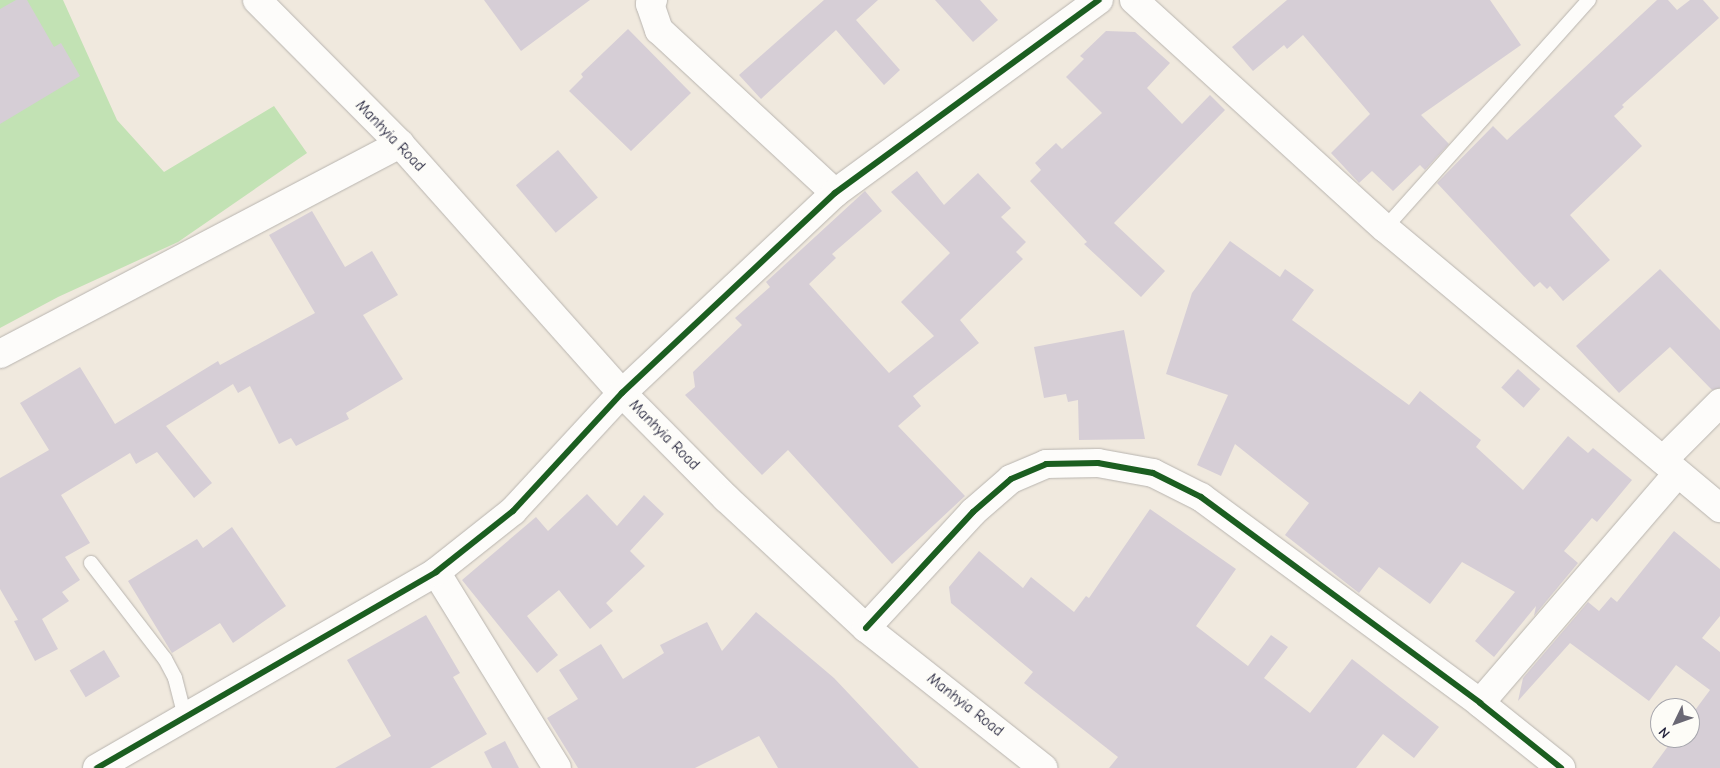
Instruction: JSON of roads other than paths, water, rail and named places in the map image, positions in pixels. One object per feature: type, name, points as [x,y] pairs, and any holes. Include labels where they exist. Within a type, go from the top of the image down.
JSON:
[{"type":"street","name":"Manhyia Road","points":[[257,0],[400,144],[622,393],[726,498],[866,628],[1044,768]]},
{"type":"street","points":[[653,0],[650,4],[659,30],[835,193]]},
{"type":"street","points":[[97,768],[436,572],[513,510],[622,393],[835,193],[1099,0]]},
{"type":"street","points":[[1134,0],[1385,228],[1720,508]]},
{"type":"street","points":[[0,354],[400,144]]},
{"type":"street","points":[[1480,704],[1720,403]]},
{"type":"street","points":[[866,628],[973,512],[1011,479],[1046,464],[1098,463],[1153,473],[1201,498],[1480,704],[1561,768]]},
{"type":"street","points":[[436,572],[557,768]]},
{"type":"lane","points":[[1385,228],[1589,0]]},
{"type":"lane","points":[[91,563],[165,659],[176,678],[185,717]]}]
